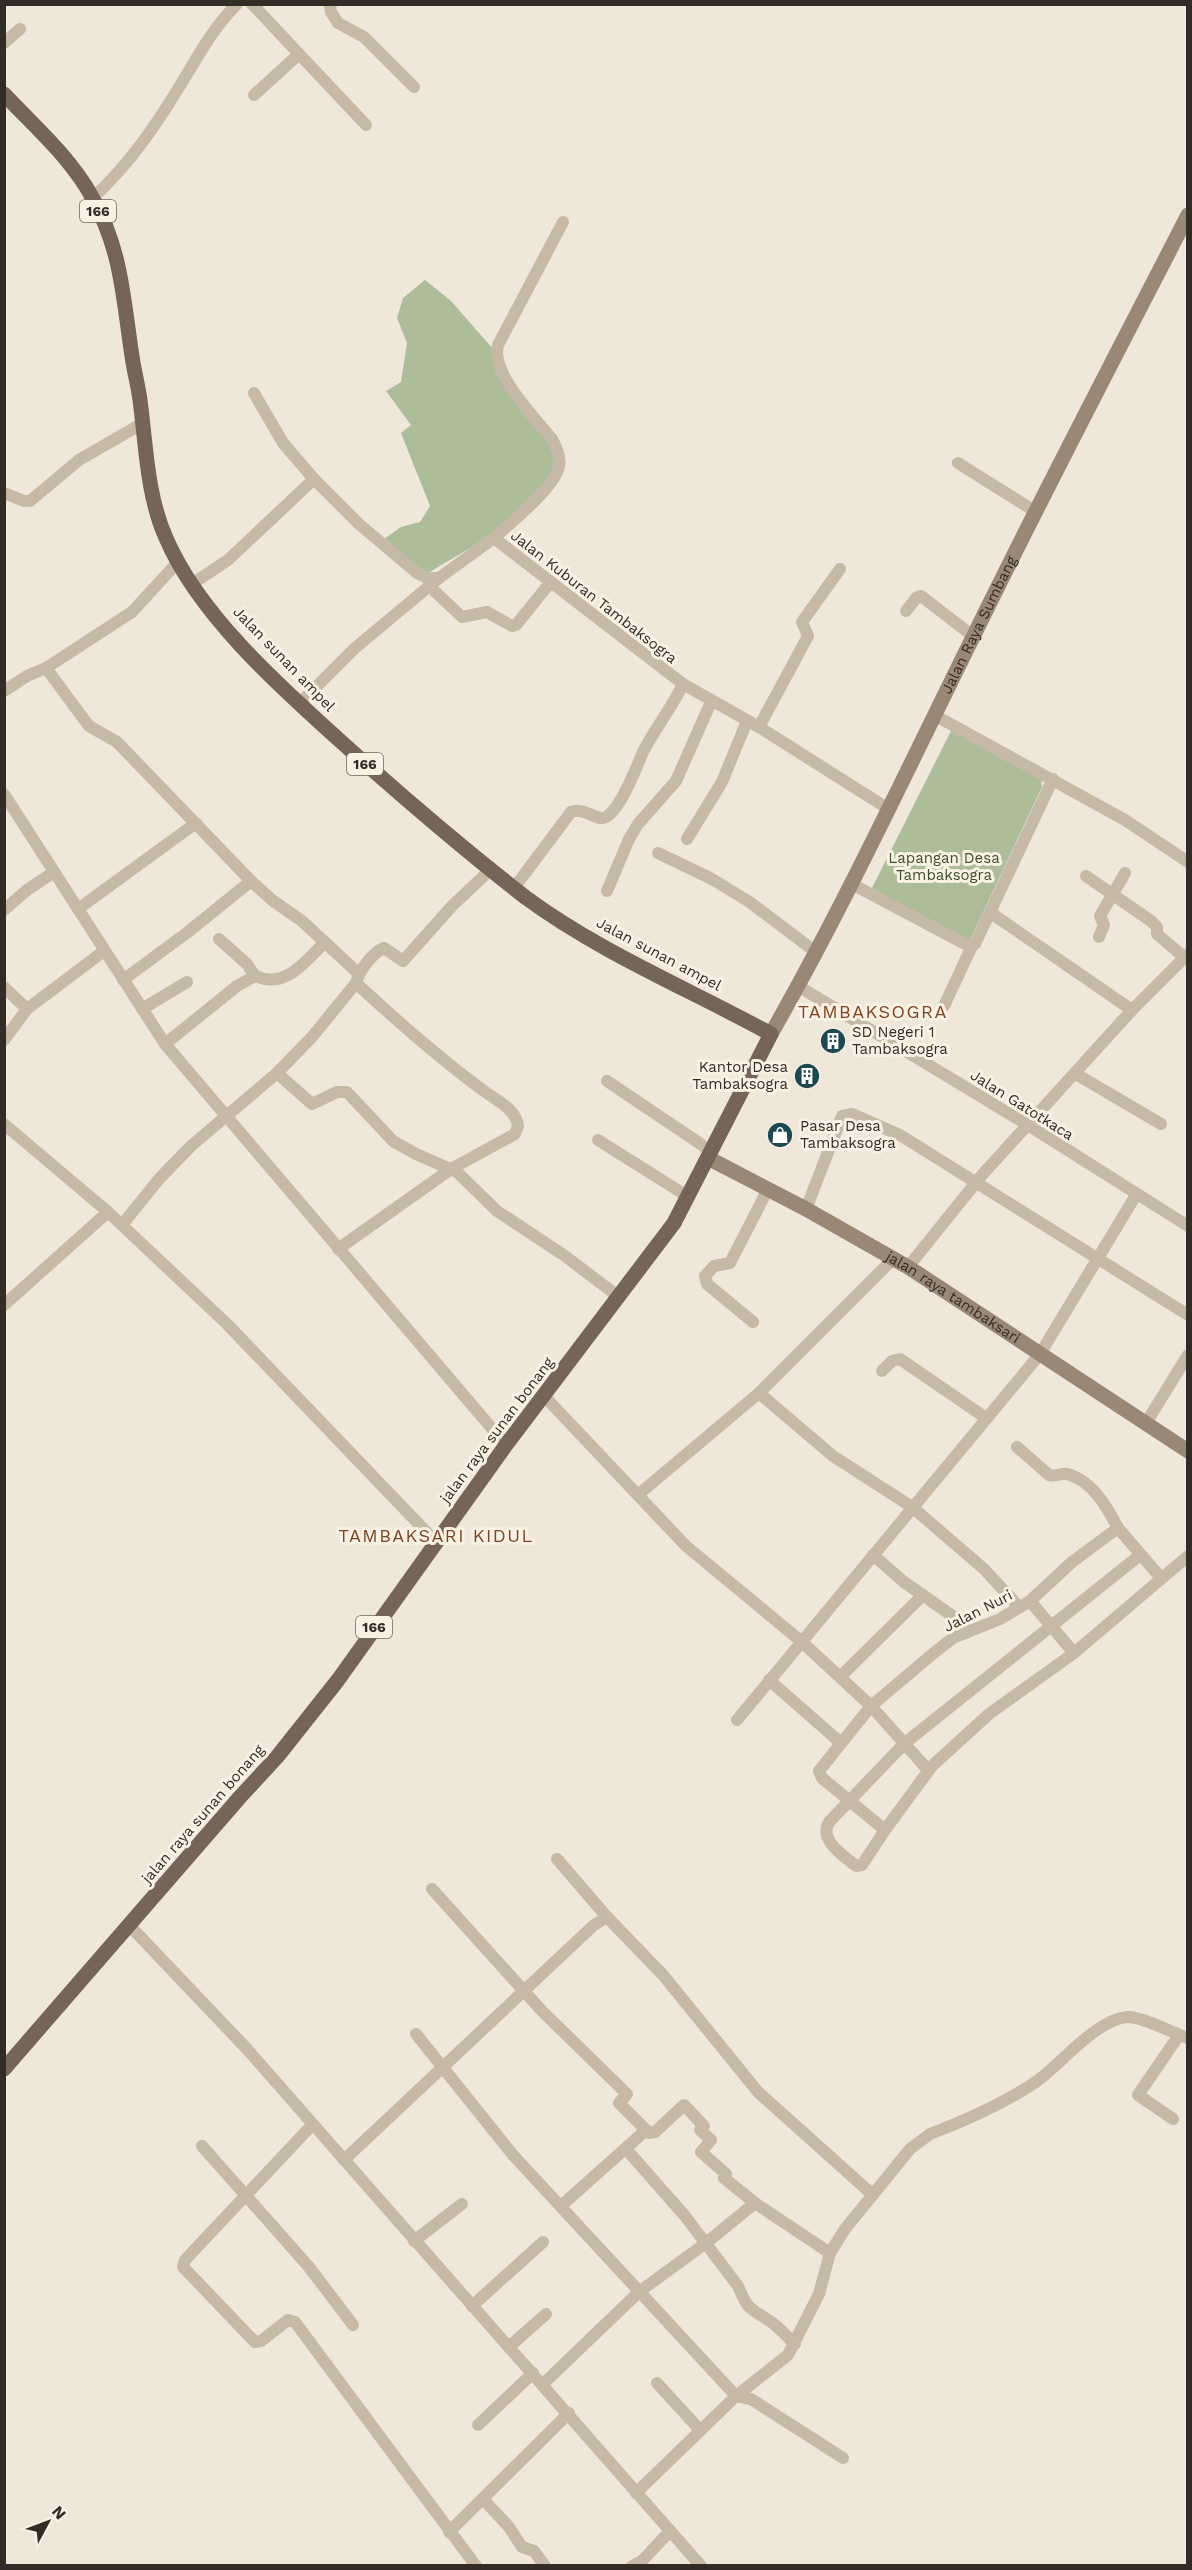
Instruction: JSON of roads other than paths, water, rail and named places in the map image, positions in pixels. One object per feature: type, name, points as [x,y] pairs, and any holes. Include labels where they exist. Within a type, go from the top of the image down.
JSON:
[{"type":"main road","name":"Jalan sunan ampel","points":[[4,94],[76,173],[93,198],[120,268],[156,510],[164,536],[177,563],[222,624],[299,704],[366,764],[514,888],[553,917],[626,959],[771,1034]]},
{"type":"main road","name":"jalan raya sunan bonang","points":[[4,2069],[240,1797],[278,1757],[338,1680],[506,1445],[674,1223],[771,1034]]},
{"type":"street","points":[[93,198],[121,171],[139,148],[207,40],[237,4]]},
{"type":"street","points":[[252,4],[366,125]]},
{"type":"street","points":[[330,4],[331,12],[338,24],[364,37],[414,87]]},
{"type":"street","points":[[4,43],[20,29]]},
{"type":"street","points":[[254,95],[299,54]]},
{"type":"street","name":"Jalan Raya Sumbang","points":[[771,1034],[817,953],[850,883],[936,716],[973,636],[1188,215]]},
{"type":"street","points":[[494,538],[539,496],[554,477],[560,464],[552,439],[504,378],[496,354],[498,345],[563,222]]},
{"type":"street","points":[[254,393],[283,443],[359,524],[417,573],[427,578],[440,578]]},
{"type":"street","points":[[4,494],[30,501],[79,460],[142,418]]},
{"type":"street","points":[[958,463],[1036,512]]},
{"type":"street","points":[[192,584],[228,560],[315,479]]},
{"type":"street","name":"Jalan Kuburan Tambaksogra","points":[[299,704],[355,648],[429,586],[494,538],[683,684],[711,702],[759,727],[888,808]]},
{"type":"street","points":[[4,692],[27,676],[46,668],[132,612],[177,563]]},
{"type":"street","points":[[759,727],[808,636],[802,622],[840,569]]},
{"type":"street","points":[[429,586],[462,617],[487,612],[512,626],[516,625],[550,583]]},
{"type":"street","points":[[906,611],[917,597],[921,596],[973,636]]},
{"type":"street","points":[[46,668],[89,726],[117,742],[154,783],[251,881],[272,900],[302,921],[404,1028],[515,1116],[518,1126],[515,1134],[452,1169],[338,1248]]},
{"type":"street","points":[[514,888],[571,813],[576,810],[604,818],[608,816],[620,801],[643,753],[675,703],[683,684]]},
{"type":"street","points":[[607,891],[629,839],[638,824],[676,782],[711,702]]},
{"type":"street","points":[[936,716],[1125,820],[1188,862]]},
{"type":"street","points":[[687,839],[722,782],[747,721]]},
{"type":"street","points":[[944,1006],[1053,779]]},
{"type":"street","points":[[4,794],[165,1044],[506,1445]]},
{"type":"street","points":[[78,909],[196,823]]},
{"type":"street","points":[[658,853],[732,891],[817,953]]},
{"type":"street","points":[[122,1225],[159,1179],[225,1117],[277,1073],[312,1037],[381,948],[403,961],[452,906],[490,870]]},
{"type":"street","points":[[4,910],[27,890],[54,872]]},
{"type":"street","points":[[1099,937],[1104,925],[1100,916],[1125,873]]},
{"type":"street","points":[[908,1267],[976,1181],[1132,1010],[1186,956],[1157,934],[1157,927],[1151,921],[1086,876]]},
{"type":"street","points":[[123,980],[251,881]]},
{"type":"street","points":[[850,883],[972,946]]},
{"type":"street","points":[[990,913],[1132,1010]]},
{"type":"street","points":[[219,939],[241,958],[255,976],[272,982],[300,968],[324,943]]},
{"type":"street","points":[[4,1040],[27,1009],[104,951]]},
{"type":"street","points":[[165,1044],[237,986],[255,976]]},
{"type":"street","points":[[142,1009],[188,982]]},
{"type":"street","name":"Jalan Gatotkaca","points":[[798,986],[1028,1125],[1188,1226]]},
{"type":"street","points":[[6,990],[27,1009]]},
{"type":"street","points":[[277,1073],[312,1104],[337,1092],[347,1092],[393,1141],[416,1154],[452,1169],[497,1211],[556,1249],[619,1297]]},
{"type":"street","points":[[1076,1074],[1161,1124]]},
{"type":"street","points":[[607,1081],[710,1155]]},
{"type":"street","points":[[806,1209],[842,1116],[848,1113],[900,1135],[1188,1315]]},
{"type":"street","points":[[4,1124],[108,1212],[238,1335],[361,1467],[436,1542]]},
{"type":"street","points":[[598,1140],[687,1196]]},
{"type":"street","name":"jalan raya tambaksari","points":[[710,1155],[894,1258],[1188,1451]]},
{"type":"street","points":[[753,1322],[707,1284],[705,1276],[714,1266],[730,1263],[768,1189]]},
{"type":"street","points":[[737,1720],[1040,1354],[1136,1195]]},
{"type":"street","points":[[4,1305],[108,1212]]},
{"type":"street","points":[[639,1494],[759,1393],[894,1258]]},
{"type":"street","points":[[1146,1423],[1188,1354]]},
{"type":"street","points":[[882,1371],[892,1361],[900,1359],[987,1418]]},
{"type":"street","points":[[759,1393],[833,1456],[912,1507],[1051,1625],[1074,1653]]},
{"type":"street","points":[[545,1396],[691,1551],[802,1642],[840,1677],[871,1706],[928,1770]]},
{"type":"street","points":[[1017,1447],[1049,1475],[1068,1474],[1102,1499],[1118,1528],[1161,1578]]},
{"type":"street","name":"Jalan Nuri","points":[[849,1801],[822,1778],[819,1772],[871,1706],[953,1638],[1000,1619],[1025,1604],[1072,1563],[1118,1528]]},
{"type":"street","points":[[873,1555],[904,1582],[954,1617],[968,1631]]},
{"type":"street","points":[[1140,1555],[905,1743],[849,1801],[825,1830],[833,1846],[856,1866],[862,1865],[928,1770],[989,1714],[1074,1653],[1188,1556]]},
{"type":"street","points":[[840,1677],[923,1595]]},
{"type":"street","points":[[769,1680],[841,1743]]},
{"type":"street","points":[[849,1801],[885,1830]]},
{"type":"street","points":[[557,1859],[607,1917],[663,1976],[758,2092],[873,2195]]},
{"type":"street","points":[[432,1889],[578,2048],[627,2094],[618,2103],[646,2130],[652,2134],[684,2105],[704,2126],[700,2130],[711,2140],[701,2152],[726,2174],[724,2178],[755,2203],[830,2253]]},
{"type":"street","points":[[344,2160],[594,1925],[607,1917]]},
{"type":"street","points":[[129,1925],[247,2049],[701,2565]]},
{"type":"street","points":[[636,2493],[736,2396],[781,2362],[795,2344],[819,2294],[830,2253],[845,2229],[910,2149],[930,2134],[986,2110],[1037,2081],[1101,2028],[1115,2020],[1129,2016],[1183,2036],[1138,2095],[1173,2119]]},
{"type":"street","points":[[416,2034],[513,2155],[736,2396],[751,2398],[843,2458]]},
{"type":"street","points":[[312,2125],[185,2260],[183,2267],[255,2342],[261,2341],[288,2320],[296,2322],[380,2434],[449,2532],[476,2565]]},
{"type":"street","points":[[561,2206],[646,2130]]},
{"type":"street","points":[[202,2146],[309,2267],[353,2325]]},
{"type":"street","points":[[626,2149],[706,2243],[738,2286],[742,2297],[753,2312],[770,2322],[795,2344]]},
{"type":"street","points":[[543,2384],[640,2291],[706,2243],[755,2203]]},
{"type":"street","points":[[414,2241],[462,2204]]},
{"type":"street","points":[[472,2306],[543,2242]]},
{"type":"street","points":[[509,2347],[546,2314]]},
{"type":"street","points":[[478,2425],[533,2373]]},
{"type":"street","points":[[657,2383],[700,2430]]},
{"type":"street","points":[[449,2532],[569,2413]]},
{"type":"street","points":[[483,2499],[509,2527],[522,2547],[534,2551],[545,2565]]},
{"type":"street","points":[[632,2565],[642,2561],[670,2531]]},
{"type":"place","name":"SD Negeri 1 Tambaksogra","points":[[833,1041]]},
{"type":"place","name":"Kantor Desa Tambaksogra","points":[[807,1076]]},
{"type":"place","name":"Pasar Desa Tambaksogra","points":[[780,1135]]},
{"type":"district","name":"TAMBAKSOGRA","points":[[873,1011]]},
{"type":"district","name":"TAMBAKSARI KIDUL","points":[[436,1535]]},
{"type":"park label","name":"Lapangan Desa Tambaksogra","points":[[944,866]]}]
